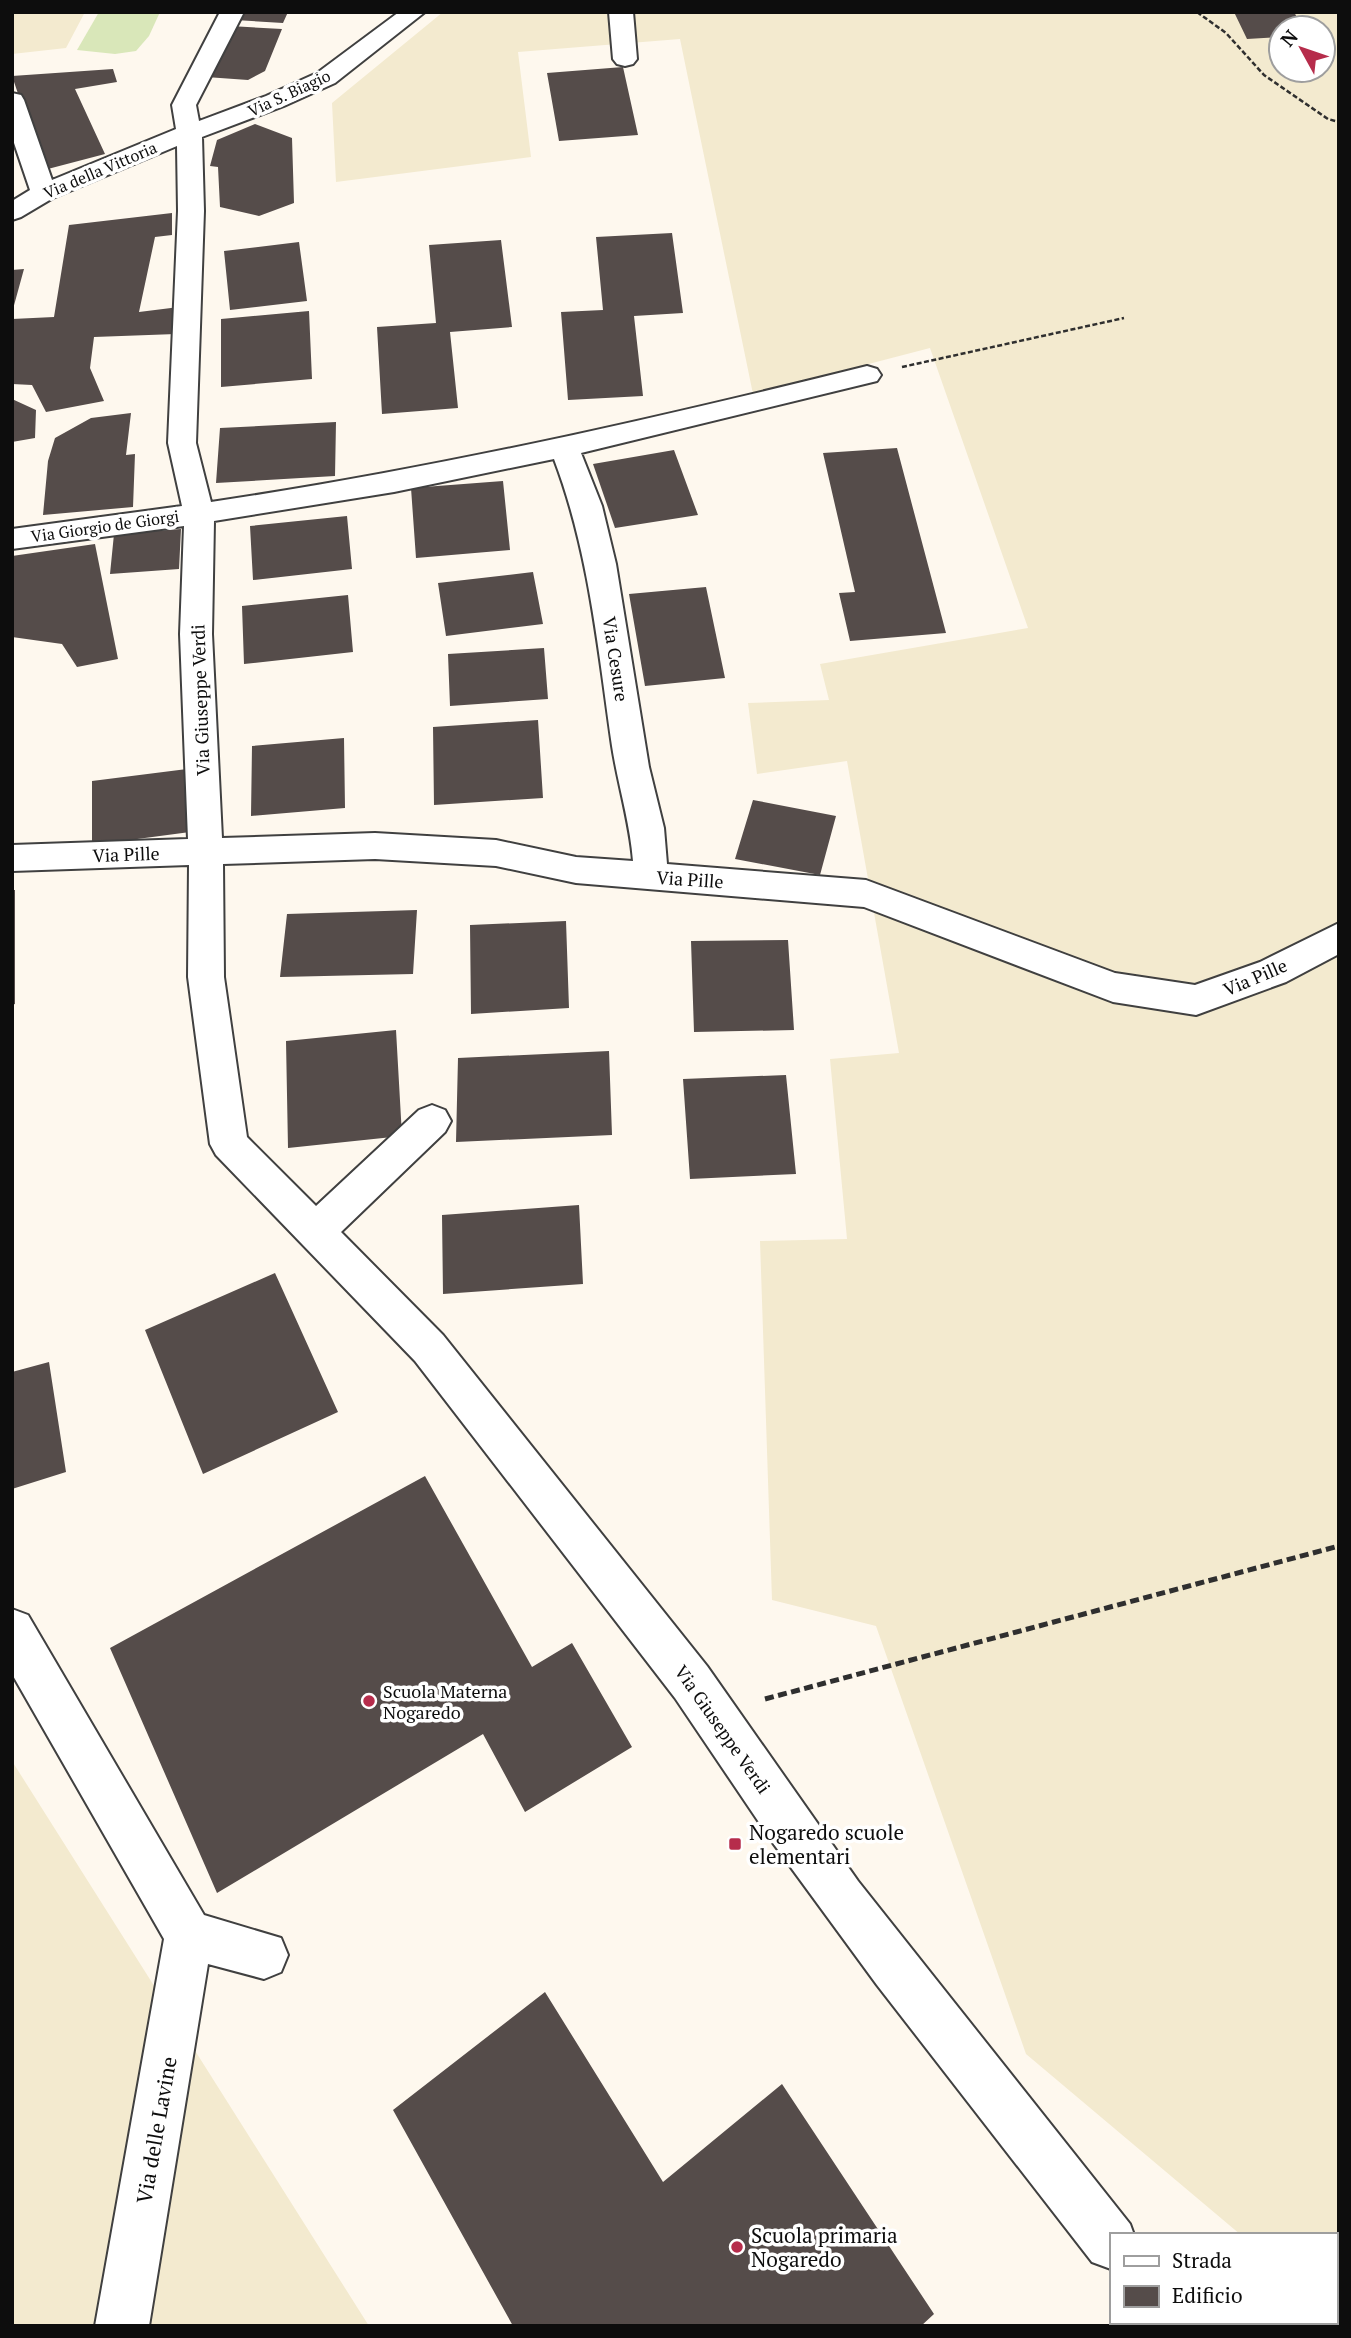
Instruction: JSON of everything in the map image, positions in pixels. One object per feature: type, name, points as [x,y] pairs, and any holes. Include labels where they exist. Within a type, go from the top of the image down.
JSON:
[{"type":"street","name":"Via Giuseppe Verdi","points":[[232,12],[184,105],[190,135],[191,211],[182,443],[199,513],[196,634],[206,851],[206,977],[229,1144],[429,1348],[676,1662],[914,1996],[1110,2242]]},
{"type":"street","name":"Via S. Biagio","points":[[190,135],[326,78],[414,12]]},
{"type":"street","points":[[621,12],[625,59]]},
{"type":"street","points":[[12,100],[44,193]]},
{"type":"street","name":"Via della Vittoria","points":[[12,212],[44,193],[156,145],[190,135]]},
{"type":"street","points":[[199,513],[270,504],[395,482],[645,430],[867,375]]},
{"type":"street","name":"Via Cesure","points":[[564,447],[587,506],[601,564],[632,767],[647,828],[651,876]]},
{"type":"street","name":"Via Giorgio de Giorgi","points":[[12,539],[199,513]]},
{"type":"street","name":"Via Pille","points":[[12,858],[375,846],[496,853],[576,870],[866,894],[1112,987],[1196,1000],[1273,972],[1339,937]]},
{"type":"street","points":[[315,1232],[432,1121]]},
{"type":"street","points":[[12,1631],[189,1935],[264,1955]]},
{"type":"street","name":"Via delle Lavine","points":[[122,2326],[189,1935]]},
{"type":"path","points":[[1196,12],[1226,33],[1264,75],[1328,119],[1339,122]]},
{"type":"path","points":[[867,375],[1124,318]]},
{"type":"path","points":[[711,1713],[1339,1546]]},
{"type":"shaded area","points":[[12,12],[85,12],[66,48],[12,54]]},
{"type":"shaded area","points":[[443,12],[1339,12],[1339,2317],[1337,2233],[1239,2233],[1026,2054],[876,1626],[772,1600],[760,1241],[847,1239],[830,1059],[899,1053],[847,761],[757,774],[748,703],[829,700],[820,664],[1028,628],[930,348],[753,394],[680,39],[518,52],[531,157],[336,182],[332,103]]},
{"type":"shaded area","points":[[12,1761],[369,2326],[12,2326]]},
{"type":"green space","points":[[99,12],[160,12],[149,36],[136,51],[115,54],[77,50]]},
{"type":"building","points":[[239,12],[288,12],[283,23],[235,20]]},
{"type":"building","points":[[1234,12],[1295,14],[1267,14],[1267,38],[1247,39]]},
{"type":"building","points":[[230,26],[282,29],[265,71],[248,80],[206,77]]},
{"type":"building","points":[[623,67],[638,135],[559,141],[547,73]]},
{"type":"building","points":[[113,69],[117,82],[75,89],[105,154],[44,170],[12,76]]},
{"type":"building","points":[[255,124],[292,138],[294,203],[259,216],[220,207],[218,167],[210,166],[217,140]]},
{"type":"building","points":[[172,213],[172,235],[155,237],[139,312],[179,307],[176,334],[94,337],[90,368],[104,401],[46,412],[32,385],[12,384],[12,319],[54,317],[69,225]]},
{"type":"building","points":[[672,233],[683,313],[634,316],[643,396],[568,400],[561,312],[603,310],[596,237]]},
{"type":"building","points":[[501,240],[512,327],[450,332],[458,408],[382,414],[377,327],[436,323],[429,245]]},
{"type":"building","points":[[299,242],[307,301],[230,310],[224,251]]},
{"type":"building","points":[[24,269],[13,309],[12,309],[12,270]]},
{"type":"building","points":[[309,311],[312,379],[221,387],[221,319]]},
{"type":"building","points":[[12,399],[36,410],[35,438],[12,442]]},
{"type":"building","points":[[131,413],[126,455],[135,454],[133,507],[43,515],[48,461],[55,438],[91,418]]},
{"type":"building","points":[[336,422],[335,476],[216,483],[220,428]]},
{"type":"building","points":[[897,448],[946,633],[850,641],[839,593],[855,592],[823,453]]},
{"type":"building","points":[[674,450],[698,515],[615,528],[593,464]]},
{"type":"building","points":[[503,481],[510,550],[416,558],[411,488]]},
{"type":"building","points":[[347,516],[352,569],[253,580],[250,526]]},
{"type":"building","points":[[181,529],[179,569],[110,574],[114,534]]},
{"type":"building","points":[[95,544],[118,659],[77,667],[62,644],[12,637],[12,556]]},
{"type":"building","points":[[533,572],[543,624],[446,636],[438,583]]},
{"type":"building","points":[[706,587],[725,678],[645,686],[629,594]]},
{"type":"building","points":[[348,595],[353,652],[244,664],[242,606]]},
{"type":"building","points":[[544,648],[548,699],[450,706],[448,654]]},
{"type":"building","points":[[538,720],[543,798],[434,805],[433,727]]},
{"type":"building","points":[[344,738],[345,808],[251,816],[252,746]]},
{"type":"building","points":[[187,769],[190,832],[92,845],[92,781]]},
{"type":"building","points":[[753,800],[836,816],[820,875],[735,859]]},
{"type":"building","points":[[12,890],[15,890],[15,1004],[12,1005]]},
{"type":"building","points":[[417,910],[413,974],[280,977],[287,914]]},
{"type":"building","points":[[566,921],[569,1008],[471,1014],[470,925]]},
{"type":"building","points":[[788,940],[794,1030],[694,1032],[691,941]]},
{"type":"building","points":[[396,1030],[402,1136],[288,1148],[286,1041]]},
{"type":"building","points":[[609,1051],[612,1135],[456,1142],[458,1058]]},
{"type":"building","points":[[786,1075],[796,1174],[690,1179],[683,1079]]},
{"type":"building","points":[[579,1205],[583,1284],[443,1294],[442,1215]]},
{"type":"building","points":[[275,1273],[338,1412],[203,1474],[145,1330]]},
{"type":"building","points":[[49,1362],[66,1472],[12,1489],[12,1372]]},
{"type":"building","name":"Scuola Materna Nogaredo","points":[[425,1476],[532,1667],[572,1643],[632,1747],[525,1812],[483,1734],[217,1893],[110,1648]]},
{"type":"building","points":[[545,1992],[663,2182],[782,2084],[934,2314],[921,2326],[513,2326],[393,2110]]},
{"type":"place","name":"Scuola Materna Nogaredo","points":[[369,1701]]},
{"type":"place","name":"Nogaredo scuole elementari","points":[[735,1844]]},
{"type":"place","name":"Scuola primaria Nogaredo","points":[[737,2247]]}]
